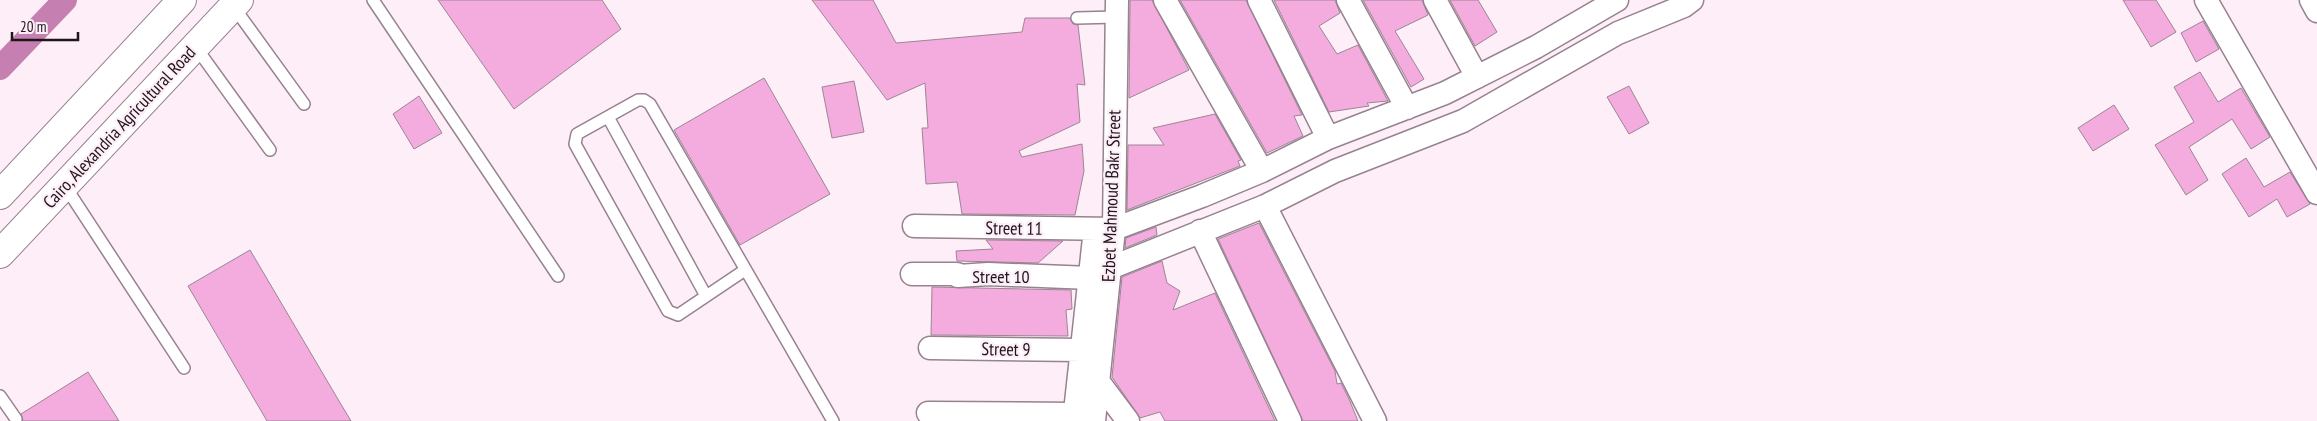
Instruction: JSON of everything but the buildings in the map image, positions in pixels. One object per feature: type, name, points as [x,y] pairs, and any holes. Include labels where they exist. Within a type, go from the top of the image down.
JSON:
[{"type":"highway","points":[[0,195],[182,0]]},
{"type":"highway","name":"Cairo, Alexandria Agricultural Road","points":[[0,254],[236,3]]},
{"type":"highway","points":[[76,112],[107,141]]},
{"type":"street","points":[[1165,0],[1262,171]]},
{"type":"street","points":[[1259,0],[1328,138]]},
{"type":"street","points":[[1348,0],[1407,108]]},
{"type":"street","points":[[1435,0],[1477,77]]},
{"type":"street","points":[[1104,229],[1262,171],[1328,138],[1407,108],[1477,77],[1536,47],[1617,0]]},
{"type":"street","points":[[1100,273],[1200,230],[1265,206],[1335,171],[1463,121],[1618,32],[1684,6],[1692,0]]},
{"type":"street","points":[[2206,0],[2317,193]]},
{"type":"street","points":[[2311,0],[2317,11]]},
{"type":"street","name":"Ezbet Mahmoud Bakr Street","points":[[1081,419],[1098,381],[1100,273],[1116,9]]},
{"type":"street","points":[[1265,206],[1375,421]]},
{"type":"street","name":"Street 11","points":[[914,226],[1104,229]]},
{"type":"street","points":[[1200,230],[1290,421]]},
{"type":"street","name":"Ezbet Mahmoud Bakr Street","points":[[1081,419],[1082,350],[1100,273]]},
{"type":"street","name":"Street 10","points":[[912,274],[957,274],[958,276],[1100,273]]},
{"type":"street","name":"Street 9","points":[[930,348],[1082,350]]},
{"type":"street","points":[[1098,381],[1128,421]]},
{"type":"street","points":[[928,413],[1081,419]]},
{"type":"lane","points":[[373,0],[558,276]]},
{"type":"lane","points":[[236,3],[304,104]]},
{"type":"lane","points":[[1077,18],[1116,9]]},
{"type":"lane","points":[[195,46],[270,150]]},
{"type":"lane","points":[[745,270],[678,314],[668,311],[575,144],[577,134],[638,100],[644,100],[650,104],[833,421]]},
{"type":"lane","points":[[608,117],[706,296]]},
{"type":"lane","points":[[65,186],[184,368]]},
{"type":"lane","points":[[0,396],[16,419]]},
{"type":"waterway","points":[[0,68],[65,0]]}]
